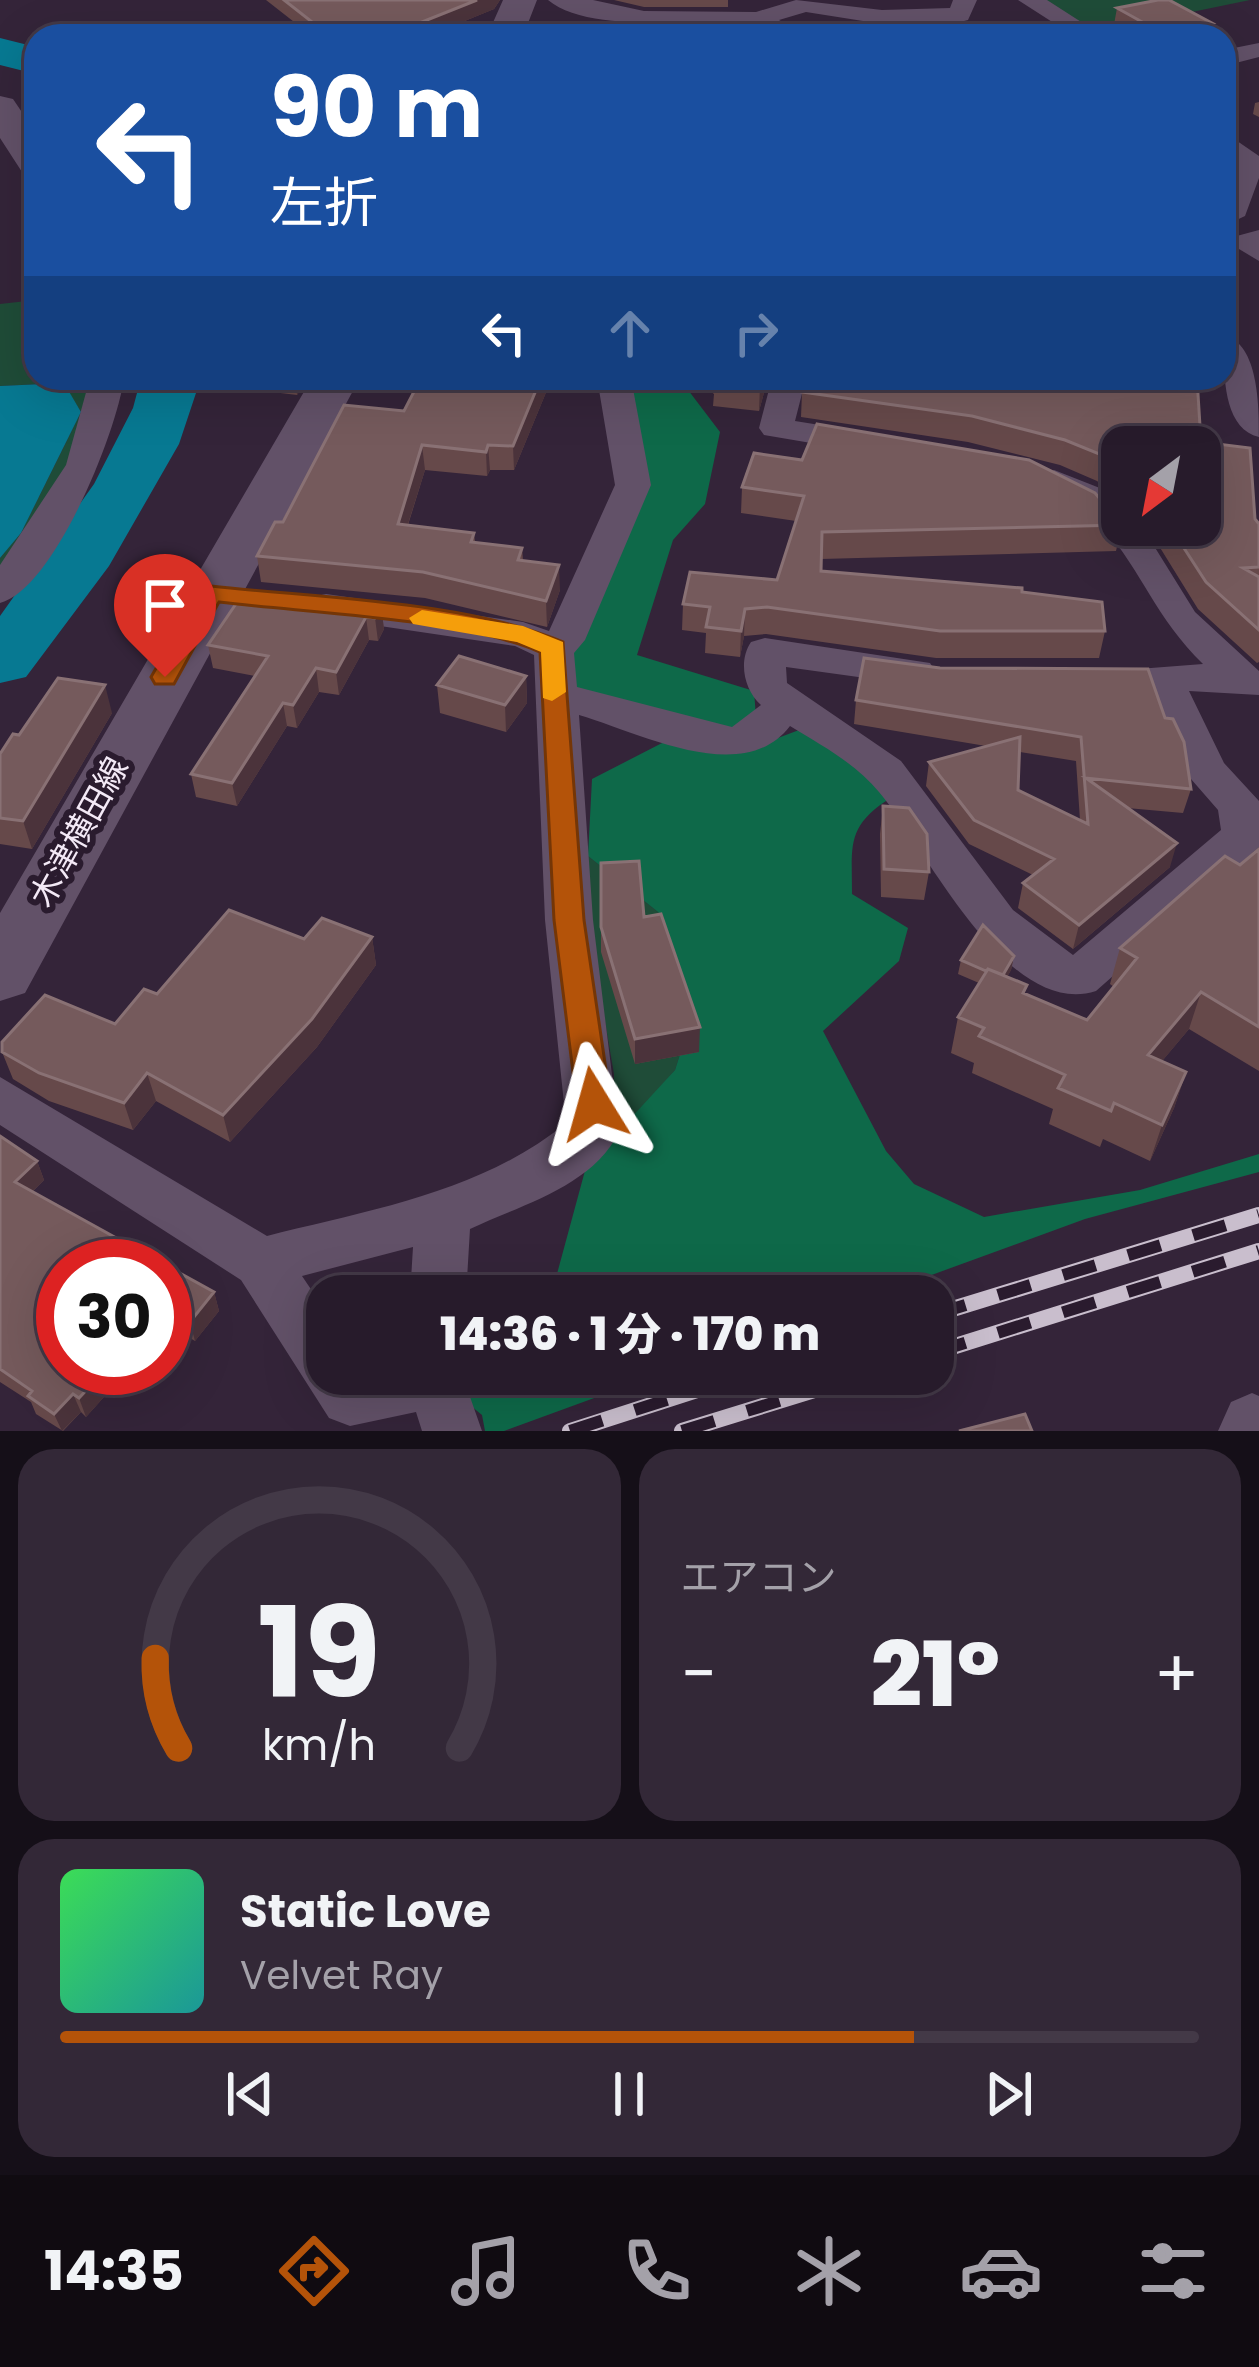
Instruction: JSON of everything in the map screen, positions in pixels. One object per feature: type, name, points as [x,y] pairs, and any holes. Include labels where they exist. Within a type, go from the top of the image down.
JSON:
[{"type":"main road","points":[[6,121],[24,147]]},
{"type":"main road","name":"木津横田線","points":[[0,974],[248,598],[331,390]]},
{"type":"street","points":[[560,0],[644,18],[819,5],[882,17],[961,17]]},
{"type":"street","points":[[1030,0],[1071,24]]},
{"type":"street","points":[[1236,141],[1251,164],[1236,201]]},
{"type":"street","points":[[1259,239],[1244,243],[1259,252]]},
{"type":"street","points":[[1236,373],[1259,427]]},
{"type":"street","points":[[0,591],[37,544],[89,460],[105,411],[106,390]]},
{"type":"street","points":[[261,1262],[443,1215],[551,1167],[593,1132],[569,920],[553,671],[632,485],[616,390]]},
{"type":"street","points":[[786,390],[776,428],[899,448]]},
{"type":"street","points":[[1012,469],[1101,504]]},
{"type":"street","points":[[1135,546],[1181,620],[1247,683]]},
{"type":"street","points":[[248,598],[523,634],[553,671],[722,742],[758,734],[777,719],[783,702]]},
{"type":"street","points":[[958,675],[765,651],[767,688],[894,780],[983,910],[1049,969],[1078,978],[1244,835],[1239,805],[1206,771],[1162,680]]},
{"type":"street","points":[[1094,678],[1247,683]]},
{"type":"street","points":[[0,1098],[261,1262],[306,1331]]},
{"type":"street","points":[[439,1275],[443,1215]]},
{"type":"street","points":[[348,1395],[439,1395]]},
{"type":"green space","points":[[1042,0],[1250,0],[1134,24],[1082,24]]},
{"type":"green space","points":[[941,20],[951,24],[866,24]]},
{"type":"green space","points":[[24,301],[24,385],[0,386],[0,304]]},
{"type":"green space","points":[[67,390],[90,390],[87,433],[78,458],[50,507],[0,576],[0,558],[21,533],[81,412]]},
{"type":"green space","points":[[626,390],[688,390],[720,432],[705,504],[673,540],[637,655],[754,691],[756,717],[735,734],[565,686],[575,642],[644,492]]},
{"type":"green space","points":[[807,727],[892,797],[859,827],[852,894],[908,928],[899,961],[823,1031],[886,1151],[914,1184],[984,1217],[1140,1190],[1259,1154],[1259,1172],[1085,1219],[932,1275],[557,1275],[586,1167],[675,1070],[688,1029],[663,916],[588,856],[592,779],[664,742],[749,749]]},
{"type":"green space","points":[[588,856],[663,916],[688,1029],[675,1070],[612,1143],[614,1074],[584,898]]},
{"type":"green space","points":[[458,1395],[603,1395],[504,1431],[485,1431],[482,1415]]},
{"type":"water","points":[[0,386],[68,390],[81,412],[21,533],[0,558]]},
{"type":"building","points":[[284,0],[477,0],[417,24],[312,22]]},
{"type":"building","points":[[1169,0],[1212,23],[1146,24],[1117,8]]},
{"type":"building","points":[[415,390],[536,390],[513,446],[488,445],[486,452],[422,445],[398,524],[474,533],[471,542],[522,548],[518,560],[559,565],[546,601],[423,572],[257,556],[275,522],[283,522],[344,405],[404,411]]},
{"type":"building","points":[[1198,390],[1200,426],[1101,426],[1101,455],[1065,440],[972,416],[802,392]]},
{"type":"building","points":[[817,424],[1029,460],[1095,493],[1101,500],[1101,525],[822,532],[821,571],[1022,588],[1022,592],[1102,602],[1105,631],[940,631],[767,607],[745,609],[741,631],[706,627],[710,607],[683,604],[690,572],[777,580],[804,496],[742,487],[754,453],[802,460]]},
{"type":"building","points":[[1221,444],[1250,448],[1259,567],[1243,568],[1259,577],[1259,630],[1206,582],[1183,546],[1221,546]]},
{"type":"building","points":[[244,592],[381,606],[375,618],[366,617],[336,672],[316,668],[293,705],[283,703],[232,783],[191,774],[268,656],[208,645]]},
{"type":"building","points":[[459,656],[526,676],[505,705],[437,685]]},
{"type":"building","points":[[864,658],[940,668],[1148,669],[1165,718],[1173,719],[1184,742],[1191,789],[1086,778],[1177,843],[1079,925],[1023,883],[1054,859],[974,820],[929,762],[1020,737],[1018,790],[1088,824],[1081,737],[856,700]]},
{"type":"building","points":[[58,678],[105,685],[23,821],[0,818],[0,754]]},
{"type":"building","points":[[883,806],[909,808],[927,834],[929,872],[884,869]]},
{"type":"building","points":[[1259,849],[1259,1027],[1201,992],[1148,1055],[1186,1072],[1162,1125],[1114,1103],[1111,1111],[1058,1088],[1065,1075],[979,1036],[984,1028],[958,1017],[988,969],[1027,985],[1023,993],[1087,1020],[1137,958],[1120,948],[1225,856],[1240,865]]},
{"type":"building","points":[[639,861],[644,917],[661,914],[700,1027],[635,1039],[601,927],[601,863]]},
{"type":"building","points":[[229,910],[304,939],[322,918],[372,937],[312,1019],[223,1115],[147,1073],[124,1103],[39,1073],[2,1052],[2,1042],[45,995],[115,1024],[144,989],[157,994]]},
{"type":"building","points":[[983,925],[1014,956],[1003,975],[961,960]]},
{"type":"building","points":[[0,1136],[37,1161],[15,1182],[118,1239],[36,1239],[36,1395],[72,1395],[54,1414],[0,1369]]},
{"type":"building","points":[[192,1280],[214,1292],[192,1320]]},
{"type":"building","points":[[1025,1414],[1032,1431],[959,1431]]},
{"type":"waterway","points":[[0,51],[24,58]]},
{"type":"waterway","points":[[0,660],[102,526],[148,444],[168,390]]},
{"type":"railway","points":[[954,1309],[1259,1215]]},
{"type":"railway","points":[[954,1346],[1259,1251]]},
{"type":"railway","points":[[570,1431],[682,1395]]},
{"type":"railway","points":[[682,1431],[798,1395]]},
{"type":"slow traffic","points":[[422,618],[523,634],[554,648],[552,692]]},
{"type":"route","points":[[165,677],[211,594],[435,620],[523,634],[554,648],[551,670],[569,920],[594,1104]]}]
